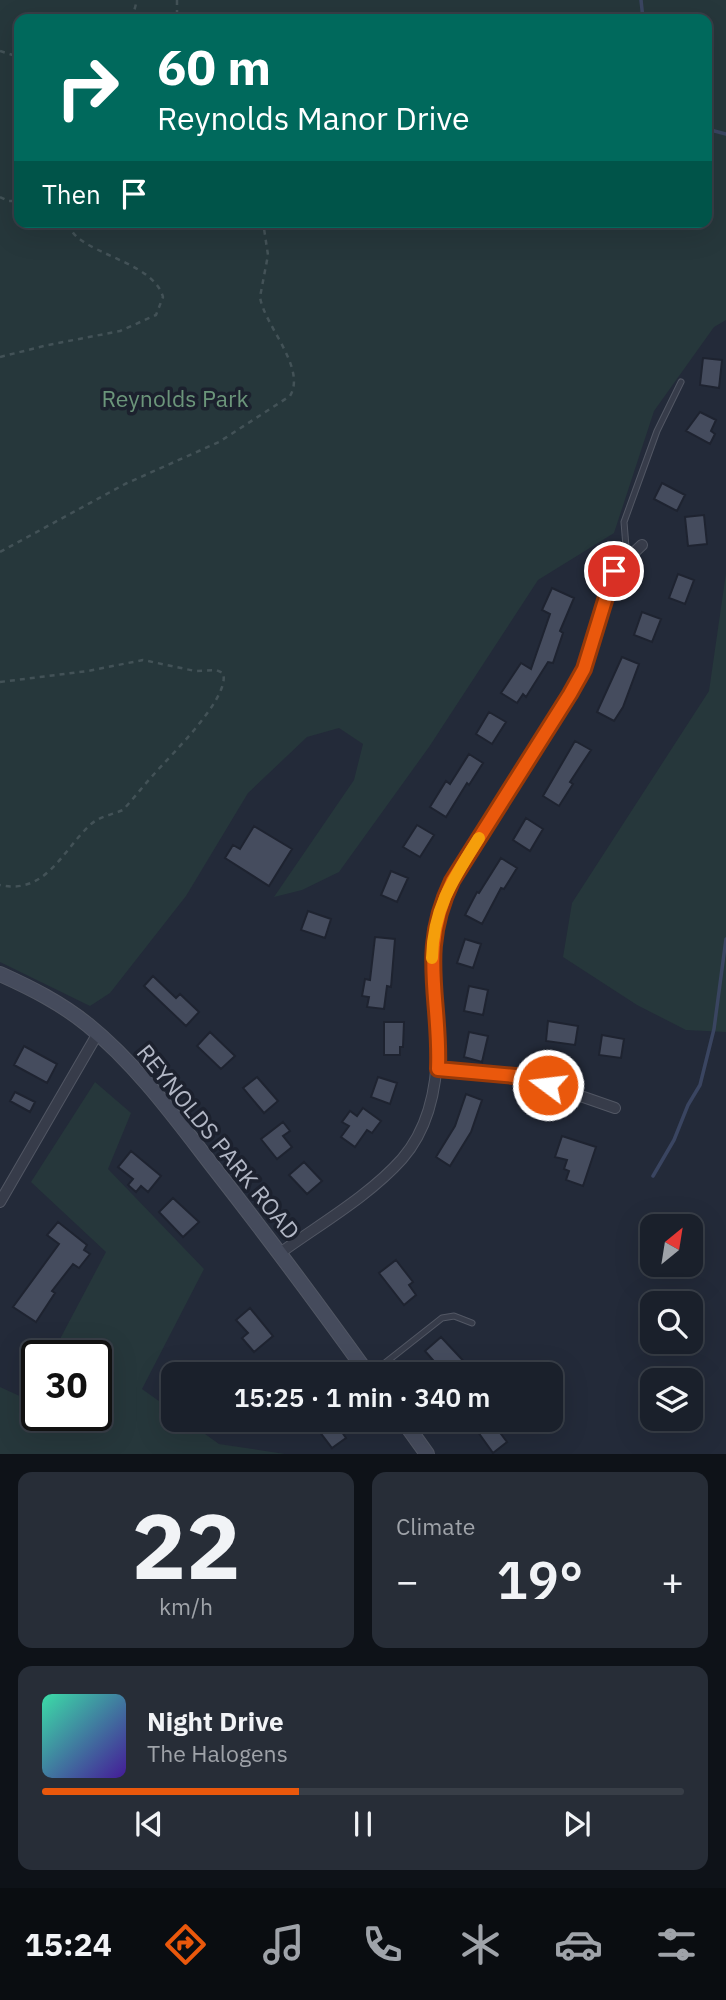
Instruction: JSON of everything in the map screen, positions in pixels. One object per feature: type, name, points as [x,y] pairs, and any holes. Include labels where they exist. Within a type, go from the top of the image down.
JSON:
[{"type":"main road","name":"REYNOLDS PARK ROAD","points":[[0,974],[52,1000],[97,1033],[129,1064],[187,1133],[360,1362]]},
{"type":"main road","points":[[411,1432],[427,1454]]},
{"type":"street","points":[[280,1253],[365,1191],[404,1157],[423,1121],[438,1069],[432,942],[442,902],[452,881],[575,686],[590,651],[614,571],[642,545]]},
{"type":"street","points":[[0,1202],[97,1033]]},
{"type":"street","points":[[438,1069],[526,1077],[615,1108]]},
{"type":"lane","points":[[627,559],[624,522],[657,431],[681,382]]},
{"type":"lane","points":[[385,1362],[442,1318],[454,1316],[472,1323]]},
{"type":"path","points":[[0,357],[120,331],[156,315],[159,310],[163,297],[157,284],[148,276],[74,235],[70,228]]},
{"type":"path","points":[[0,552],[125,484],[219,442],[290,396],[294,385],[291,367],[276,333],[262,311],[260,296],[268,255],[263,228]]},
{"type":"path","points":[[0,682],[88,671],[144,660],[195,671],[216,670],[223,673],[225,678],[202,722],[123,810],[89,825],[44,876],[11,887],[0,885]]},
{"type":"green space","name":"Reynolds Park","points":[[0,0],[726,0],[726,320],[714,327],[654,411],[614,533],[538,580],[429,747],[339,872],[302,890],[274,897],[354,780],[363,744],[339,728],[307,737],[248,793],[186,896],[110,993],[90,1006],[0,962]]},
{"type":"green space","points":[[726,573],[726,1032],[686,1030],[637,1005],[563,957],[572,903],[709,691]]},
{"type":"green space","points":[[95,1082],[131,1113],[108,1169],[204,1269],[142,1389],[161,1402],[161,1432],[202,1432],[219,1444],[285,1454],[0,1454],[0,1387],[21,1397],[21,1431],[112,1431],[112,1340],[59,1340],[106,1252],[31,1182]]},
{"type":"building","points":[[703,358],[722,360],[719,388],[700,385]]},
{"type":"building","points":[[700,412],[716,420],[711,431],[715,434],[710,444],[686,431]]},
{"type":"building","points":[[662,483],[685,495],[677,511],[654,499]]},
{"type":"building","points":[[704,515],[707,544],[688,546],[685,517]]},
{"type":"building","points":[[678,574],[694,580],[685,604],[669,598]]},
{"type":"building","points":[[552,588],[574,598],[560,631],[563,633],[553,663],[548,662],[526,697],[523,694],[517,703],[501,693],[521,663],[531,669],[550,614],[542,610]]},
{"type":"building","points":[[642,612],[661,619],[652,642],[634,635]]},
{"type":"building","points":[[622,657],[639,664],[623,707],[614,721],[597,712]]},
{"type":"building","points":[[489,712],[506,722],[492,744],[476,734]]},
{"type":"building","points":[[575,741],[591,750],[570,782],[573,784],[559,806],[543,796]]},
{"type":"building","points":[[469,754],[483,763],[446,817],[430,807],[446,781],[450,784]]},
{"type":"building","points":[[526,818],[543,829],[530,851],[513,840]]},
{"type":"building","points":[[417,825],[434,835],[420,857],[403,847]]},
{"type":"building","points":[[254,826],[292,849],[269,886],[225,858],[233,845],[240,849]]},
{"type":"building","points":[[501,858],[517,868],[504,889],[501,888],[482,924],[465,915],[477,892],[479,893]]},
{"type":"building","points":[[391,871],[408,878],[397,902],[381,895]]},
{"type":"building","points":[[308,911],[331,919],[325,938],[301,930]]},
{"type":"building","points":[[375,937],[395,939],[391,987],[387,986],[384,1009],[367,1007],[369,997],[362,996],[365,979],[370,980]]},
{"type":"building","points":[[465,939],[481,944],[473,968],[457,963]]},
{"type":"building","points":[[153,976],[176,998],[180,994],[199,1012],[186,1026],[144,986]]},
{"type":"building","points":[[469,986],[488,990],[483,1015],[464,1011]]},
{"type":"building","points":[[548,1021],[578,1026],[575,1045],[546,1041]]},
{"type":"building","points":[[384,1022],[404,1022],[400,1055],[384,1055]]},
{"type":"building","points":[[210,1032],[235,1056],[221,1069],[197,1046]]},
{"type":"building","points":[[469,1032],[488,1036],[482,1062],[464,1057]]},
{"type":"building","points":[[602,1035],[624,1039],[621,1058],[599,1055]]},
{"type":"building","points":[[24,1046],[57,1064],[47,1083],[14,1065]]},
{"type":"building","points":[[257,1077],[278,1101],[264,1113],[243,1088]]},
{"type":"building","points":[[378,1077],[397,1083],[390,1104],[371,1097]]},
{"type":"building","points":[[15,1092],[35,1102],[30,1112],[10,1101]]},
{"type":"building","points":[[466,1094],[482,1100],[471,1132],[450,1166],[436,1157],[455,1126]]},
{"type":"building","points":[[363,1108],[381,1121],[372,1133],[367,1130],[355,1147],[341,1137],[349,1126],[342,1122],[350,1111],[357,1116]]},
{"type":"building","points":[[283,1122],[290,1131],[283,1136],[292,1147],[277,1159],[261,1139]]},
{"type":"building","points":[[562,1136],[596,1147],[583,1186],[566,1180],[569,1171],[564,1169],[567,1160],[555,1157]]},
{"type":"building","points":[[131,1151],[161,1176],[148,1192],[141,1186],[136,1192],[128,1185],[133,1179],[118,1167]]},
{"type":"building","points":[[304,1162],[322,1181],[307,1194],[289,1175]]},
{"type":"building","points":[[173,1198],[199,1222],[183,1237],[159,1212]]},
{"type":"building","points":[[58,1222],[87,1245],[84,1250],[90,1254],[79,1268],[73,1264],[52,1291],[55,1293],[36,1322],[13,1307],[59,1244],[47,1235]]},
{"type":"building","points":[[396,1260],[413,1282],[409,1285],[416,1295],[404,1305],[379,1273]]},
{"type":"building","points":[[250,1308],[273,1336],[254,1352],[242,1338],[248,1333],[236,1320]]},
{"type":"building","points":[[441,1337],[464,1362],[435,1362],[425,1351]]},
{"type":"building","points":[[320,1432],[342,1432],[346,1438],[332,1448]]},
{"type":"building","points":[[478,1432],[500,1432],[507,1442],[493,1453]]},
{"type":"waterway","points":[[641,0],[642,14]]},
{"type":"waterway","points":[[712,130],[726,134]]},
{"type":"waterway","points":[[653,1176],[674,1140],[688,1105],[700,1085],[714,1029],[726,939]]},
{"type":"slow traffic","points":[[432,958],[436,919],[442,902],[479,838]]},
{"type":"route","points":[[548,1085],[526,1077],[438,1069],[432,942],[436,919],[452,881],[584,669],[614,571]]}]
